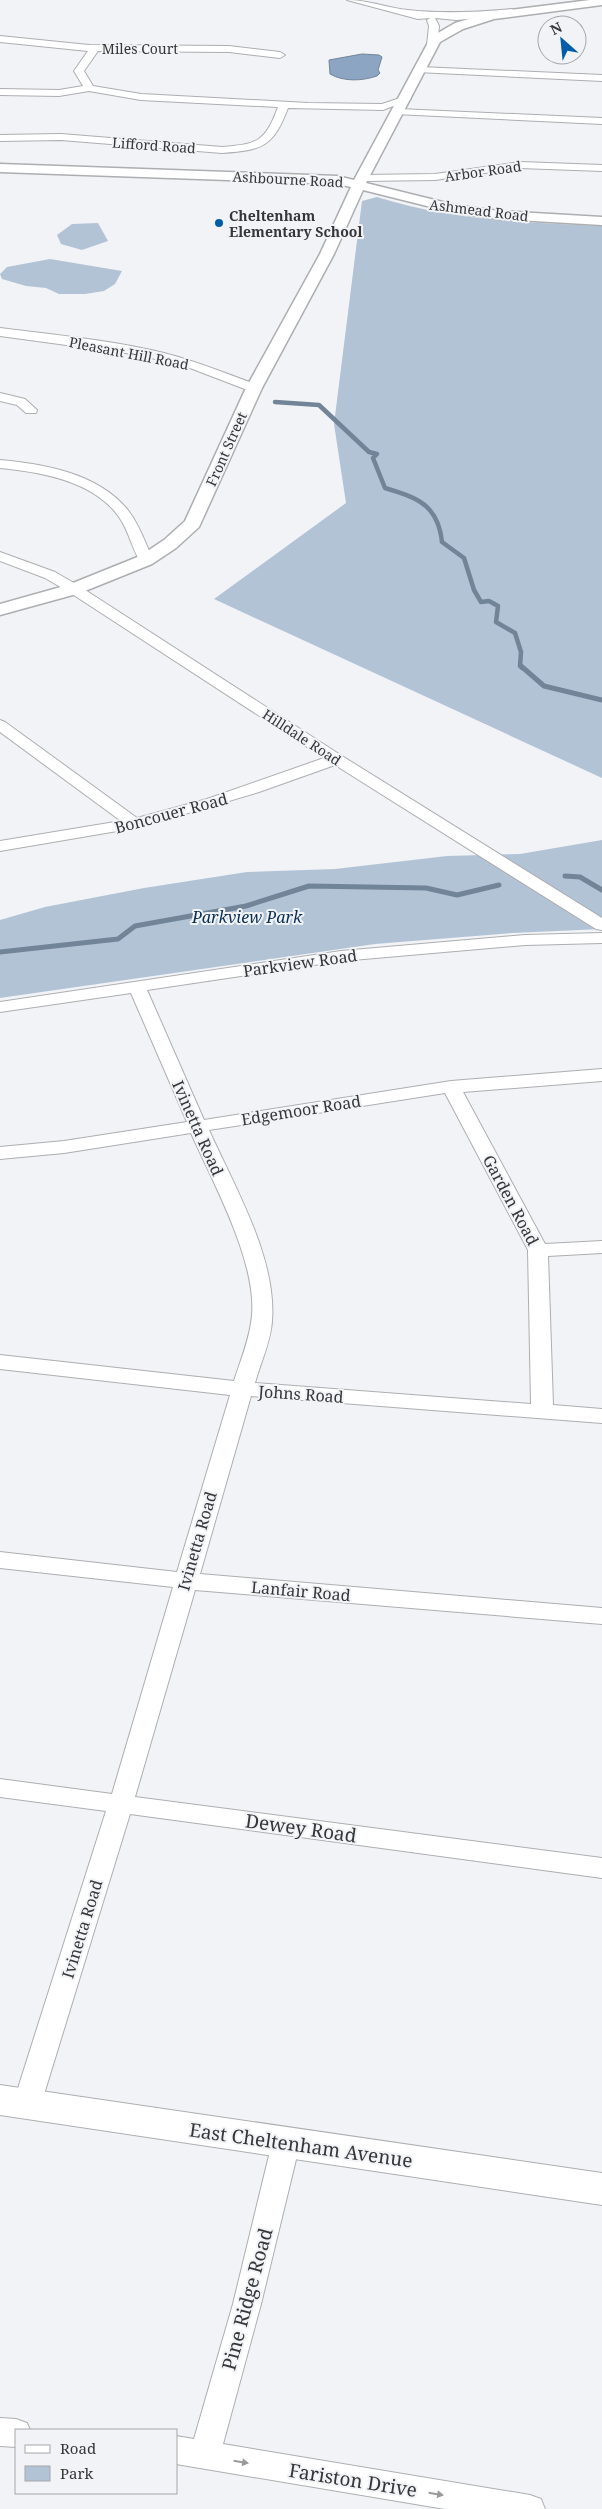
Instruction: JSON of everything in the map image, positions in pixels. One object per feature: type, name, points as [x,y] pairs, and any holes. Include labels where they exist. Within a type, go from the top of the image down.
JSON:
[{"type":"highway","name":"East Cheltenham Avenue","points":[[14,2102],[602,2189]]},
{"type":"street","points":[[352,0],[459,26]]},
{"type":"street","name":"Ashbourne Road","points":[[0,168],[362,181],[406,99],[432,45],[440,36],[459,26],[522,11],[597,1]]},
{"type":"street","points":[[405,13],[451,17],[522,11]]},
{"type":"street","points":[[432,20],[435,28],[431,37],[432,45]]},
{"type":"street","name":"Miles Court","points":[[0,39],[95,48],[228,49],[262,51],[280,55]]},
{"type":"street","points":[[89,88],[78,71],[95,48]]},
{"type":"street","points":[[420,70],[602,78]]},
{"type":"street","points":[[0,92],[59,93],[89,88],[141,97],[308,106],[396,116],[602,121]]},
{"type":"street","points":[[308,106],[318,104],[383,107],[406,99]]},
{"type":"street","name":"Lifford Road","points":[[0,138],[61,137],[213,149],[244,148],[265,143],[273,134],[284,105]]},
{"type":"street","name":"Arbor Road","points":[[362,181],[435,177],[514,165],[602,168]]},
{"type":"street","name":"Ashmead Road","points":[[362,181],[407,199],[461,210],[602,220]]},
{"type":"street","name":"Front Street","points":[[0,610],[74,589],[146,560],[170,544],[193,523],[254,388],[326,254],[362,181]]},
{"type":"street","name":"Pleasant Hill Road","points":[[0,332],[94,344],[162,358],[210,371],[254,388]]},
{"type":"street","points":[[0,397],[21,402],[31,410]]},
{"type":"street","points":[[0,464],[66,476],[101,493],[116,504],[123,513],[146,560]]},
{"type":"street","name":"Hilldale Road","points":[[0,556],[50,574],[336,760],[602,924]]},
{"type":"street","points":[[0,725],[135,824]]},
{"type":"street","name":"Boncouer Road","points":[[0,846],[84,835],[135,824],[209,805],[336,760]]},
{"type":"street","name":"Parkview Road","points":[[0,1007],[341,956],[525,940],[602,938]]},
{"type":"street","name":"Ivinetta Road","points":[[14,2102],[122,1804],[185,1581],[262,1322],[261,1288],[254,1255],[137,987]]},
{"type":"street","name":"Edgemoor Road","points":[[0,1153],[64,1147],[451,1087],[602,1075]]},
{"type":"street","name":"Garden Road","points":[[451,1087],[538,1250],[542,1411]]},
{"type":"street","points":[[538,1250],[602,1247]]},
{"type":"street","name":"Johns Road","points":[[0,1362],[241,1389],[602,1416]]},
{"type":"street","name":"Lanfair Road","points":[[0,1560],[185,1581],[602,1616]]},
{"type":"street","name":"Dewey Road","points":[[0,1788],[602,1868]]},
{"type":"street","name":"Pine Ridge Road","points":[[190,2452],[246,2304],[286,2143]]},
{"type":"street","points":[[0,2432],[15,2433]]},
{"type":"street","name":"Fariston Drive","points":[[190,2452],[530,2509]]},
{"type":"green space","points":[[377,197],[432,211],[488,219],[602,226],[602,778],[214,599],[346,503],[334,424],[362,201]]},
{"type":"green space","points":[[98,223],[108,241],[82,250],[61,244],[57,235],[72,224]]},
{"type":"green space","points":[[50,259],[122,271],[115,284],[104,291],[85,294],[59,294],[46,288],[26,286],[2,279],[0,274],[7,267]]},
{"type":"green space","name":"Parkview Park","points":[[602,840],[602,929],[512,933],[375,944],[0,998],[0,920],[45,907],[144,888],[247,872],[335,869],[447,856],[520,854]]},
{"type":"shaded area","points":[[362,54],[379,55],[382,57],[378,70],[380,73],[377,76],[353,80],[335,77],[330,74],[329,60]]},
{"type":"waterway","points":[[275,402],[319,405],[369,452],[377,454],[373,458],[385,488],[407,495],[431,511],[440,529],[442,542],[464,558],[474,590],[481,602],[489,601],[498,606],[496,622],[515,633],[521,652],[520,666],[522,668]]},
{"type":"waterway","points":[[521,666],[544,686],[602,700]]},
{"type":"waterway","points":[[565,876],[580,877],[602,890]]},
{"type":"waterway","points":[[0,952],[118,939],[135,926],[246,906],[309,886],[426,888],[457,895],[499,885]]},
{"type":"place","name":"Cheltenham Elementary School","points":[[219,223]]}]
